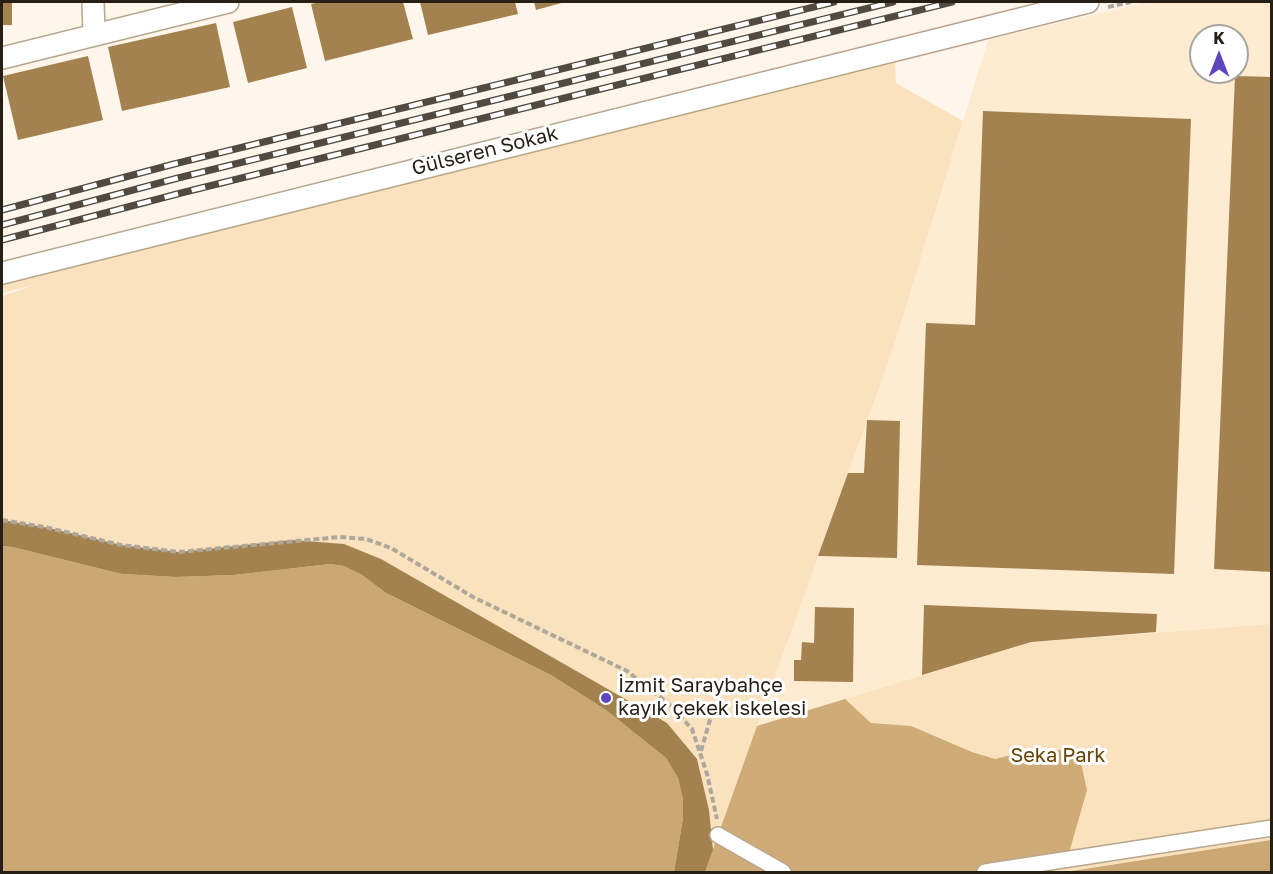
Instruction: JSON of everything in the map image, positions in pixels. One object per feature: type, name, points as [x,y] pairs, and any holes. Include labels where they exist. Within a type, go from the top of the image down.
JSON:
[{"type":"street","points":[[93,2],[94,33]]},
{"type":"street","points":[[2,58],[94,33],[228,2]]},
{"type":"street","name":"Gülseren Sokak","points":[[2,273],[1088,2]]},
{"type":"street","points":[[985,873],[1272,828]]},
{"type":"street","points":[[718,835],[783,873]]},
{"type":"path","points":[[2,520],[122,545],[179,552],[340,537],[366,538],[392,548],[473,597],[627,671],[669,704],[692,729],[701,751],[716,812],[718,835]]},
{"type":"path","points":[[701,751],[714,706]]},
{"type":"shaded area","points":[[1147,2],[1271,2],[1271,624],[1031,642],[757,726],[892,352],[988,40]]},
{"type":"shaded area","points":[[2,546],[122,574],[176,577],[234,575],[330,564],[344,566],[362,575],[386,593],[551,675],[606,710],[666,758],[678,778],[683,799],[683,818],[674,872],[2,872]]},
{"type":"shaded area","points":[[1271,840],[1271,872],[1065,872]]},
{"type":"green space","name":"Seka Park","points":[[895,60],[896,83],[963,121],[892,352],[757,726],[1031,642],[1271,624],[1271,840],[1065,872],[674,872],[683,818],[551,675],[330,564],[244,574],[176,577],[122,574],[2,546],[2,296],[34,285],[2,293],[2,283]]},
{"type":"green space","name":"Seka Park","points":[[845,699],[871,723],[911,726],[972,752],[995,759],[1028,751],[1060,750],[1081,763],[1087,790],[1067,860],[985,872],[705,872],[757,726]]},
{"type":"building","points":[[2,2],[12,2],[12,25],[2,25]]},
{"type":"building","points":[[320,2],[403,2],[413,39],[325,61],[311,4]]},
{"type":"building","points":[[420,2],[515,2],[518,14],[428,35]]},
{"type":"building","points":[[534,2],[565,2],[536,10]]},
{"type":"building","points":[[292,7],[307,68],[248,83],[233,22]]},
{"type":"building","points":[[216,23],[230,87],[122,111],[108,47]]},
{"type":"building","points":[[88,56],[103,120],[18,140],[3,76]]},
{"type":"building","points":[[1249,76],[1272,77],[1272,572],[1214,569],[1235,84],[1249,84]]},
{"type":"building","points":[[983,111],[1191,119],[1174,574],[917,565],[926,323],[975,325]]},
{"type":"building","points":[[867,420],[900,421],[897,558],[818,556],[848,473],[864,473]]},
{"type":"building","name":"İzmit Saraybahçe kayık çekek iskelesi","points":[[2,520],[49,528],[121,545],[179,552],[292,540],[344,544],[381,559],[667,723],[697,759],[709,810],[713,850],[705,872],[674,872],[683,818],[683,799],[678,778],[666,758],[606,710],[551,675],[386,593],[362,575],[344,566],[330,564],[234,575],[176,577],[122,574],[2,546]]},
{"type":"building","points":[[924,605],[1157,614],[1156,632],[1031,642],[922,675]]},
{"type":"building","points":[[815,607],[854,608],[853,682],[794,681],[794,660],[801,660],[802,642],[814,643]]},
{"type":"railway","points":[[2,210],[174,164],[834,2]]},
{"type":"railway","points":[[2,225],[178,178],[893,2]]},
{"type":"railway","points":[[2,240],[181,193],[952,2]]},
{"type":"place","name":"İzmit Saraybahçe kayık çekek iskelesi","points":[[606,698]]}]
